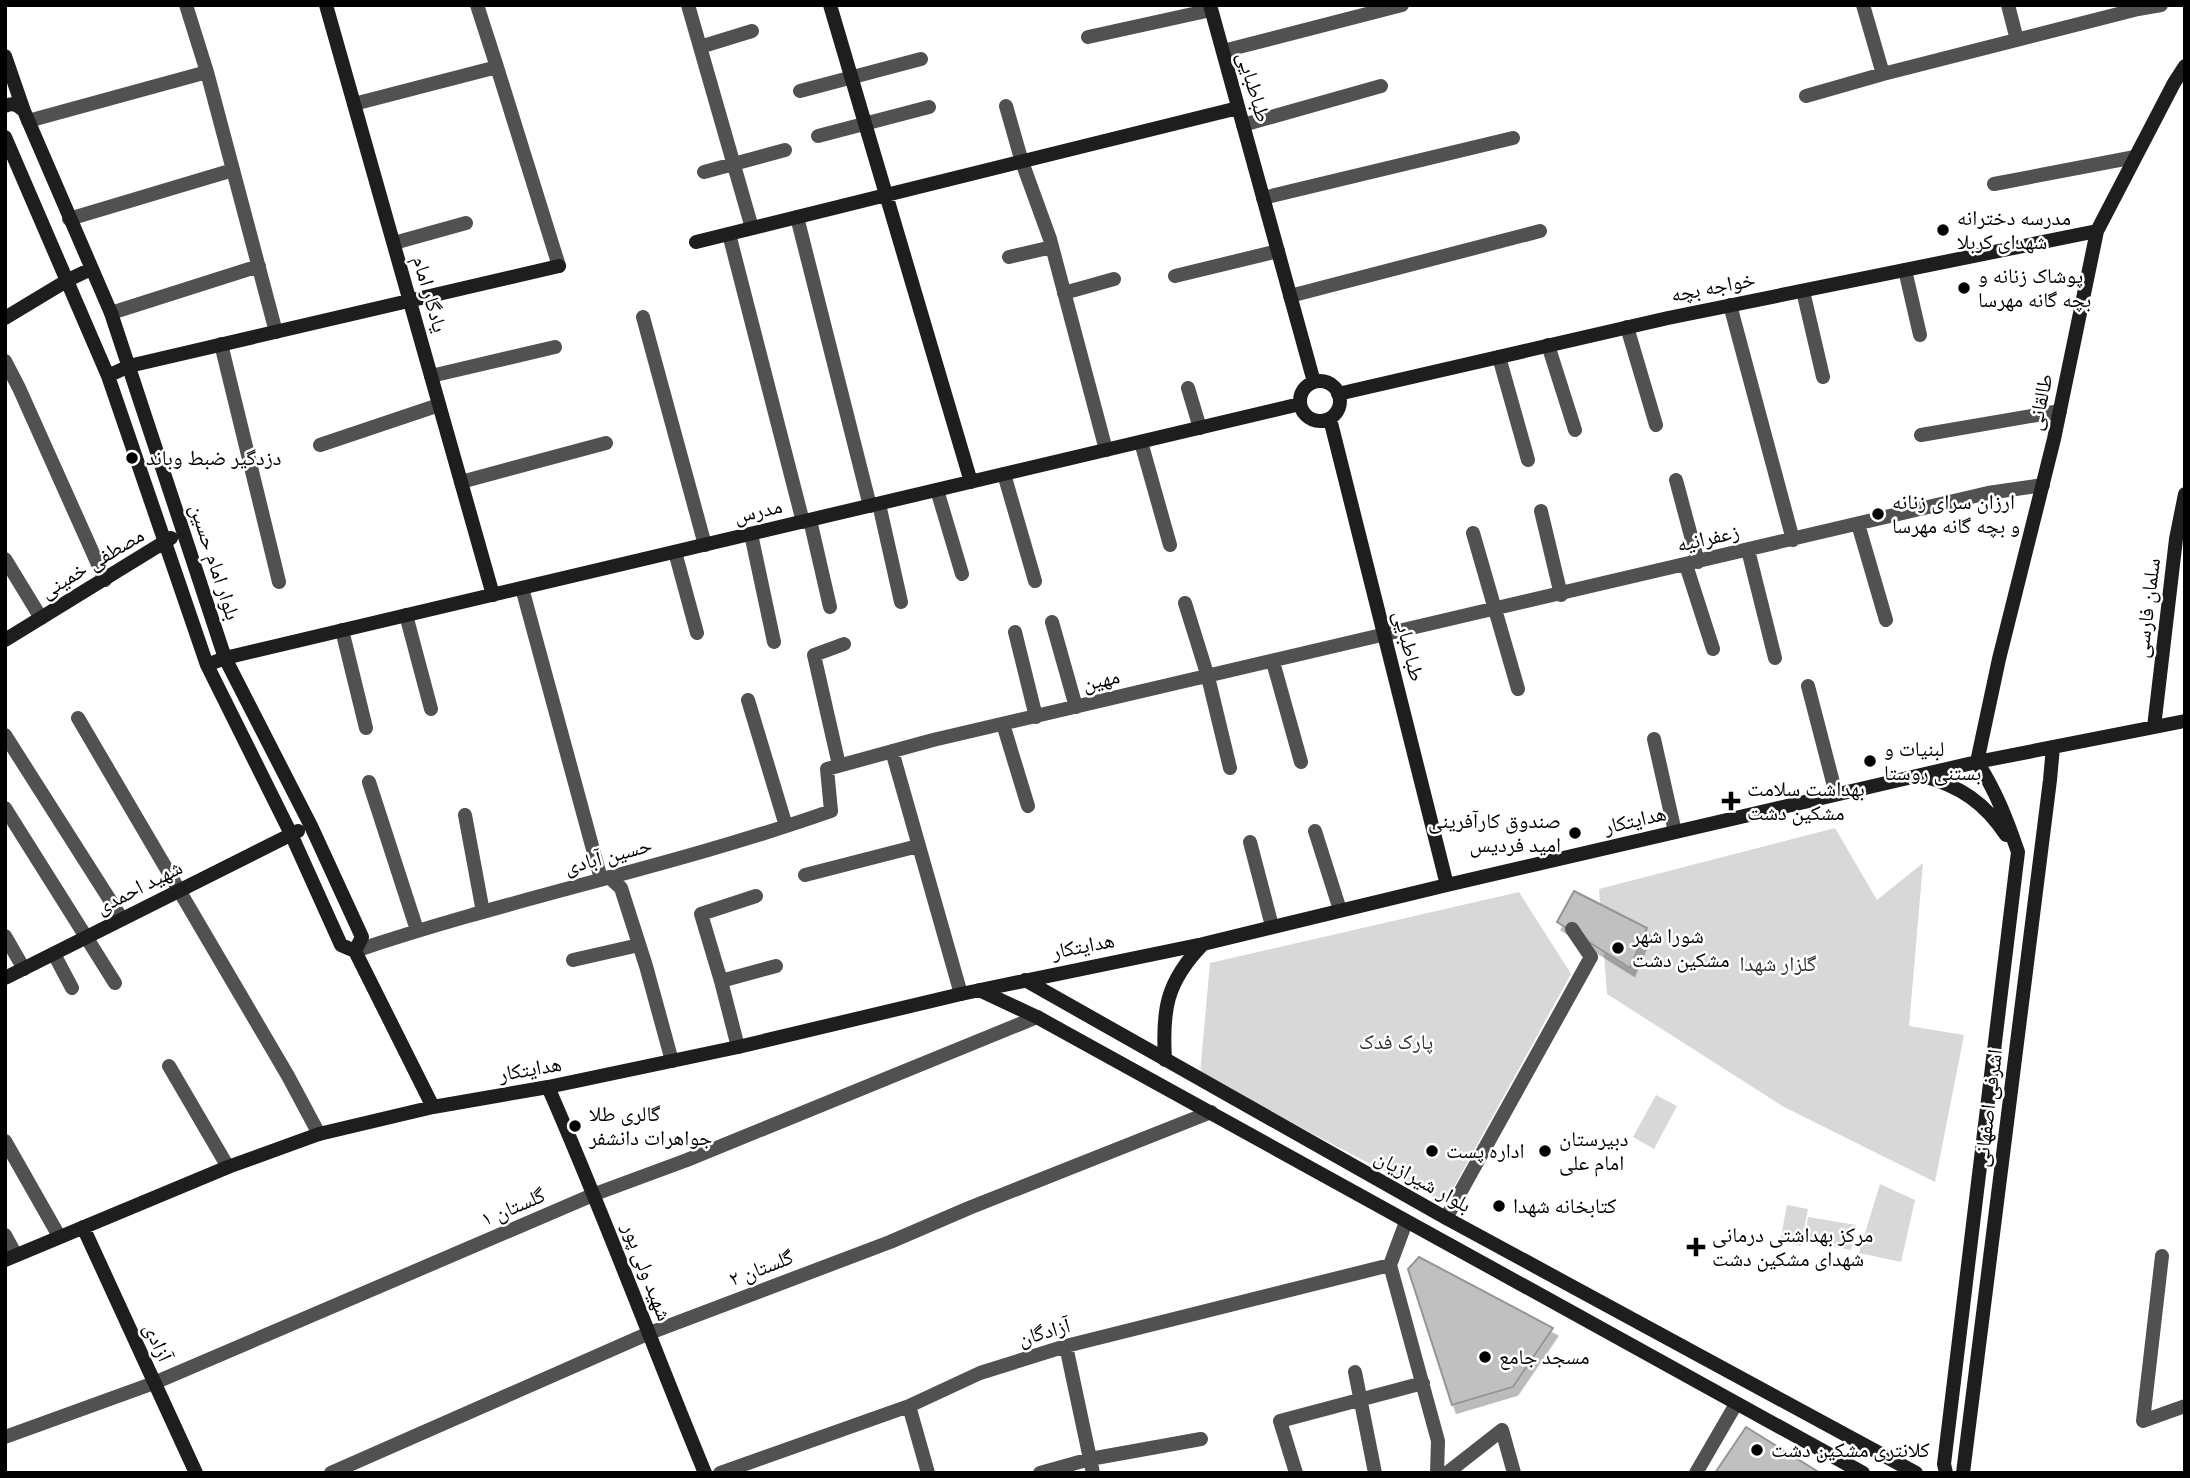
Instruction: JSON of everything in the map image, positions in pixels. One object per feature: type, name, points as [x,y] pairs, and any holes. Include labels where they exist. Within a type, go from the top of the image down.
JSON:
[{"type":"main road","name":"یادگار امام","points":[[326,5],[493,595]]},
{"type":"main road","points":[[830,5],[971,482]]},
{"type":"main road","name":"طباطبایی","points":[[1210,8],[1314,382]]},
{"type":"main road","name":"بلوار امام حسین","points":[[5,56],[26,116],[111,313],[225,658],[311,826],[362,937],[355,951]]},
{"type":"main road","name":"طالقانی","points":[[1977,762],[2060,411],[2097,231],[2185,66]]},
{"type":"main road","points":[[5,106],[16,104],[26,116]]},
{"type":"main road","points":[[696,242],[1238,108]]},
{"type":"main road","name":"بلوار امام حسین","points":[[5,136],[108,376],[207,665],[291,834],[341,945],[355,951],[433,1107]]},
{"type":"main road","name":"خواجه بچه","points":[[1338,394],[1627,327],[2097,231]]},
{"type":"main road","points":[[108,376],[129,366],[559,266]]},
{"type":"main road","points":[[5,318],[68,279],[91,269]]},
{"type":"main road","points":[[1314,382],[1333,386],[1338,394],[1340,403],[1330,419],[1311,419],[1300,404],[1306,387],[1314,382]]},
{"type":"main road","name":"مدرس","points":[[207,665],[225,658],[1300,404]]},
{"type":"main road","name":"طباطبایی","points":[[1330,419],[1447,885]]},
{"type":"main road","name":"سلمان فارسی","points":[[2154,727],[2176,539],[2185,494]]},
{"type":"main road","name":"مصطفی خمینی","points":[[5,640],[164,544],[182,530]]},
{"type":"main road","name":"هدایتکار","points":[[11,1257],[228,1167],[319,1134],[433,1107],[548,1087],[738,1047],[961,993],[1203,944],[1977,762],[2185,721]]},
{"type":"main road","name":"اشرفی اصفهانی","points":[[1963,1473],[2053,747]]},
{"type":"main road","name":"اشرفی اصفهانی","points":[[1946,1473],[1944,1464],[2018,852],[1992,785],[1977,762]]},
{"type":"main road","points":[[1922,775],[1942,781],[1974,797],[1991,813],[2018,852]]},
{"type":"main road","name":"شهید احمدی","points":[[5,978],[311,826]]},
{"type":"main road","points":[[1164,1060],[1163,1023],[1167,1000],[1185,962],[1203,944]]},
{"type":"main road","name":"بلوار شیرازیان","points":[[1025,980],[1446,1218],[1916,1473]]},
{"type":"main road","name":"بلوار شیرازیان","points":[[979,990],[1037,1017],[1211,1112],[1863,1473]]},
{"type":"main road","points":[[1037,1017],[1050,993]]},
{"type":"main road","name":"شهید ولی پور","points":[[548,1087],[595,1194],[647,1334],[705,1473]]},
{"type":"main road","name":"آزادی","points":[[83,1227],[196,1473]]},
{"type":"street","points":[[186,5],[207,72],[276,332]]},
{"type":"street","points":[[477,5],[559,266]]},
{"type":"street","points":[[688,5],[752,228]]},
{"type":"street","points":[[1223,51],[1402,5]]},
{"type":"street","points":[[1863,5],[1883,74]]},
{"type":"street","points":[[2008,5],[2017,40]]},
{"type":"street","points":[[1806,96],[2154,6]]},
{"type":"street","points":[[1088,37],[1210,8]]},
{"type":"street","points":[[700,47],[752,32]]},
{"type":"street","points":[[800,91],[921,59]]},
{"type":"street","points":[[354,104],[497,67]]},
{"type":"street","points":[[26,116],[207,72]]},
{"type":"street","points":[[1243,125],[1381,86]]},
{"type":"street","points":[[1006,106],[1022,162],[1052,247],[1105,450]]},
{"type":"street","points":[[818,136],[929,107]]},
{"type":"street","points":[[1263,198],[1513,138]]},
{"type":"street","points":[[704,172],[785,150]]},
{"type":"street","points":[[1994,184],[2135,157]]},
{"type":"street","points":[[69,219],[233,170]]},
{"type":"street","points":[[797,217],[901,602]]},
{"type":"street","points":[[394,243],[466,223]]},
{"type":"street","points":[[1290,296],[1541,231]]},
{"type":"street","points":[[729,234],[830,607]]},
{"type":"street","points":[[1009,257],[1052,247]]},
{"type":"street","points":[[1175,276],[1278,251]]},
{"type":"street","points":[[111,313],[259,267]]},
{"type":"street","points":[[1905,270],[1920,335]]},
{"type":"street","points":[[1064,293],[1114,279]]},
{"type":"street","points":[[1803,290],[1823,377]]},
{"type":"street","points":[[1730,305],[1793,540]]},
{"type":"street","points":[[643,317],[705,545]]},
{"type":"street","points":[[1627,327],[1656,425]]},
{"type":"street","points":[[221,344],[279,582]]},
{"type":"street","points":[[1548,345],[1575,430]]},
{"type":"street","points":[[431,376],[555,347]]},
{"type":"street","points":[[1499,357],[1528,460]]},
{"type":"street","points":[[5,361],[105,580]]},
{"type":"street","points":[[1188,388],[1200,428]]},
{"type":"street","points":[[320,445],[439,405]]},
{"type":"street","points":[[1921,435],[2060,411]]},
{"type":"street","points":[[1141,442],[1170,545]]},
{"type":"street","points":[[461,482],[606,443]]},
{"type":"street","points":[[1004,474],[1035,581]]},
{"type":"street","points":[[1676,480],[1692,563],[1713,649]]},
{"type":"street","name":"زعفرانیه","points":[[1385,636],[1988,493],[2043,485]]},
{"type":"street","points":[[937,490],[962,574]]},
{"type":"street","points":[[1541,511],[1561,594]]},
{"type":"street","points":[[1858,524],[1886,620]]},
{"type":"street","points":[[1474,533],[1518,689]]},
{"type":"street","points":[[751,534],[775,642]]},
{"type":"street","points":[[1748,550],[1775,658]]},
{"type":"street","points":[[675,552],[697,633]]},
{"type":"street","points":[[5,559],[41,618]]},
{"type":"street","points":[[522,588],[605,878],[621,888],[672,1061]]},
{"type":"street","points":[[1185,603],[1208,677],[1230,768]]},
{"type":"street","points":[[406,615],[431,709]]},
{"type":"street","points":[[1052,622],[1076,707]]},
{"type":"street","points":[[342,631],[366,728]]},
{"type":"street","points":[[1015,632],[1036,717]]},
{"type":"street","name":"مهین","points":[[833,767],[1003,724],[1385,636]]},
{"type":"street","points":[[833,767],[814,655],[844,644]]},
{"type":"street","points":[[1273,662],[1301,762]]},
{"type":"street","points":[[1808,686],[1836,794]]},
{"type":"street","points":[[748,700],[786,827]]},
{"type":"street","points":[[78,718],[288,1076],[319,1134]]},
{"type":"street","points":[[1003,724],[1028,806]]},
{"type":"street","points":[[5,735],[122,919]]},
{"type":"street","points":[[1654,739],[1675,832]]},
{"type":"street","points":[[892,751],[961,993]]},
{"type":"street","name":"حسین آبادی","points":[[355,951],[417,930],[786,827],[831,811],[833,767]]},
{"type":"street","points":[[369,782],[417,930]]},
{"type":"street","points":[[5,808],[115,982]]},
{"type":"street","points":[[466,816],[483,912]]},
{"type":"street","points":[[1315,831],[1340,910]]},
{"type":"street","points":[[1250,842],[1272,926]]},
{"type":"street","points":[[805,876],[918,846]]},
{"type":"street","points":[[738,1047],[701,914],[755,895]]},
{"type":"street","points":[[1446,1218],[1591,957],[1572,929]]},
{"type":"street","points":[[5,936],[24,969]]},
{"type":"street","points":[[573,960],[639,944]]},
{"type":"street","points":[[54,954],[72,988]]},
{"type":"street","points":[[721,981],[776,966]]},
{"type":"street","name":"گلستان ۱","points":[[5,1437],[154,1383],[595,1194],[687,1160],[1037,1017]]},
{"type":"street","points":[[169,1066],[228,1167]]},
{"type":"street","name":"گلستان ۲","points":[[331,1473],[647,1334],[890,1242],[1211,1112]]},
{"type":"street","points":[[5,1141],[58,1236]]},
{"type":"street","points":[[1406,1222],[1390,1265],[1438,1441],[1437,1473]]},
{"type":"street","points":[[5,1235],[11,1257]]},
{"type":"street","points":[[2162,1256],[2143,1421],[2185,1406]]},
{"type":"street","name":"آزادگان","points":[[720,1473],[909,1406],[980,1373],[1066,1346],[1390,1265]]},
{"type":"street","points":[[1066,1346],[1091,1466]]},
{"type":"street","points":[[1355,1372],[1375,1473]]},
{"type":"street","points":[[1296,1473],[1280,1421],[1423,1383]]},
{"type":"street","points":[[1696,1473],[1736,1404]]},
{"type":"street","points":[[909,1406],[928,1473]]},
{"type":"street","points":[[1447,1473],[1502,1430],[1514,1473]]},
{"type":"street","points":[[1040,1473],[1091,1466],[1201,1439]]},
{"type":"green space","name":"گلزار شهدا","points":[[1835,828],[1877,900],[1923,863],[1909,1026],[1964,1035],[1935,1182],[1784,1107],[1607,994],[1599,889]]},
{"type":"green space","name":"پارک فدک","points":[[1519,892],[1571,974],[1445,1203],[1200,1075],[1210,963]]},
{"type":"green space","points":[[1656,1095],[1677,1106],[1654,1149],[1633,1137]]},
{"type":"green space","points":[[1880,1184],[1915,1200],[1901,1262],[1859,1253]]},
{"type":"green space","points":[[1787,1205],[1808,1209],[1801,1246],[1780,1242]]},
{"type":"green space","points":[[1808,1217],[1856,1225],[1851,1250],[1804,1241]]},
{"type":"building","name":"شورا شهر مشکین دشت","points":[[1574,891],[1647,928],[1630,968],[1557,922]]},
{"type":"building","name":"مسجد جامع","points":[[1419,1257],[1553,1328],[1513,1387],[1452,1405],[1408,1269]]},
{"type":"building","name":"کلانتری مشکین دشت","points":[[1746,1427],[1820,1473],[1715,1473]]},
{"type":"place","name":"مدرسه دخترانه شهدای کربلا","points":[[1943,230]]},
{"type":"place","name":"پوشاک زنانه و بچه گانه مهرسا","points":[[1964,288]]},
{"type":"place","name":"دزدگیر ضبط وباند","points":[[132,458]]},
{"type":"place","name":"ارزان سرای زنانه و بچه گانه مهرسا","points":[[1878,514]]},
{"type":"place","name":"لبنیات و بستنی روستا","points":[[1870,761]]},
{"type":"place","name":"بهداشت سلامت مشکین دشت","points":[[1731,801]]},
{"type":"place","name":"صندوق کارآفرینی امید فردیس","points":[[1575,833]]},
{"type":"place","name":"شورا شهر مشکین دشت","points":[[1618,948]]},
{"type":"place","name":"گالری طلا جواهرات دانشفر","points":[[575,1126]]},
{"type":"place","name":"اداره پست","points":[[1432,1151]]},
{"type":"place","name":"دبیرستان امام علی","points":[[1545,1151]]},
{"type":"place","name":"کتابخانه شهدا","points":[[1499,1206]]},
{"type":"place","name":"مرکز بهداشتی درمانی شهدای مشکین دشت","points":[[1696,1247]]},
{"type":"place","name":"مسجد جامع","points":[[1485,1357]]},
{"type":"place","name":"کلانتری مشکین دشت","points":[[1757,1450]]}]
